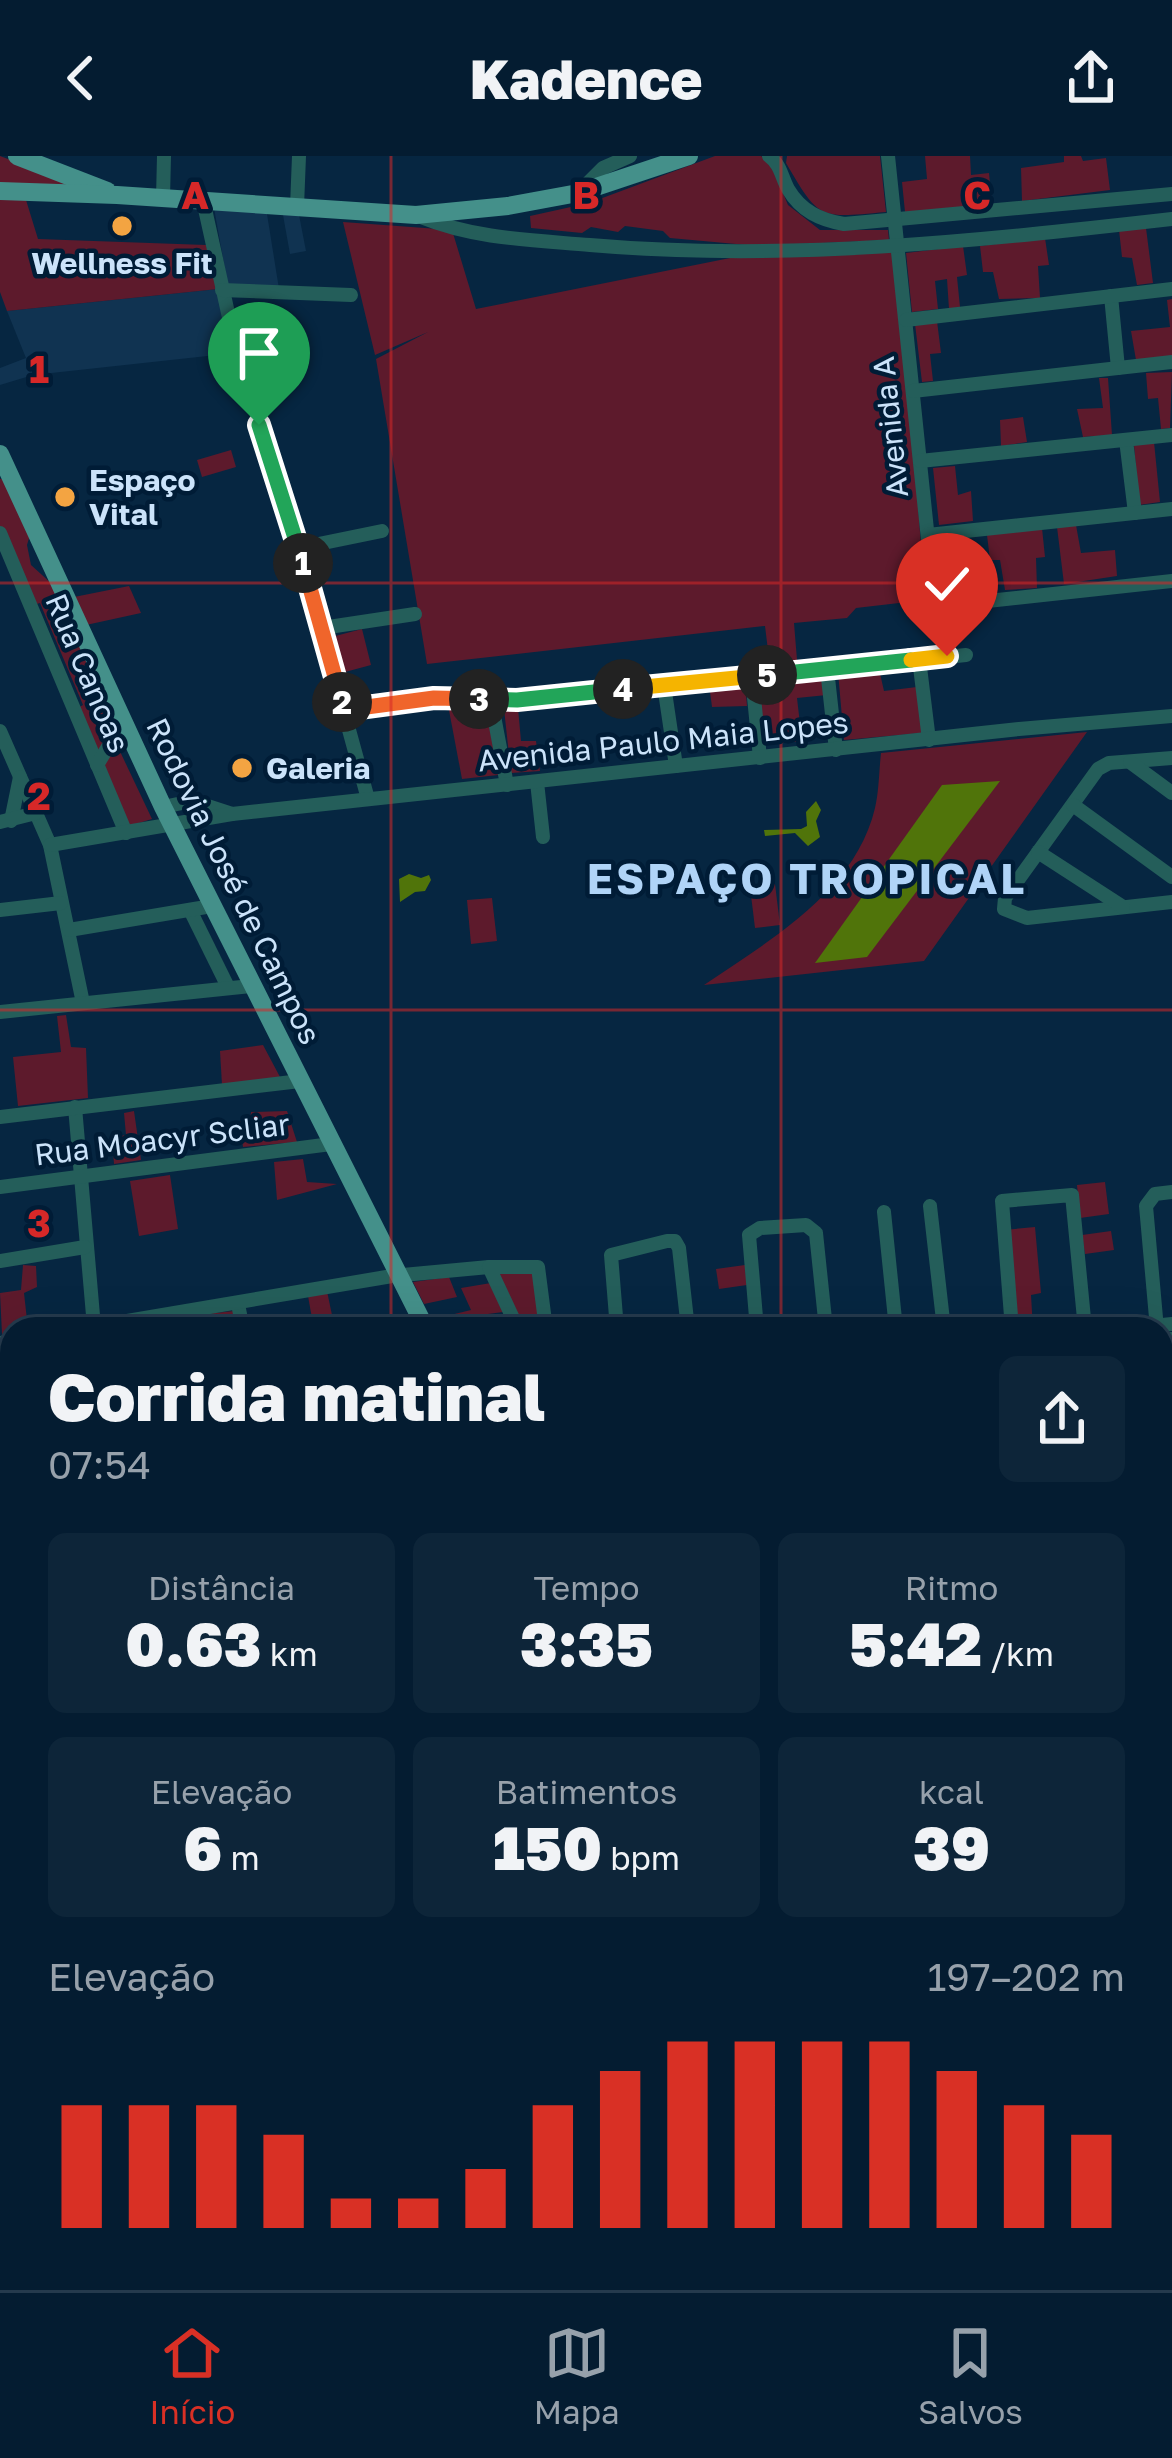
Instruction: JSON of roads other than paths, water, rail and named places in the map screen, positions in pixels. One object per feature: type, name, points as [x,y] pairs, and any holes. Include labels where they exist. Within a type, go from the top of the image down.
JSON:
[{"type":"main road","points":[[17,156],[117,195]]},
{"type":"main road","points":[[0,191],[416,215],[578,193],[688,156]]},
{"type":"main road","name":"Rodovia José de Campos","points":[[0,454],[5,477],[122,724],[420,1317]]},
{"type":"street","points":[[163,198],[164,156]]},
{"type":"street","points":[[297,207],[299,156]]},
{"type":"street","points":[[578,193],[603,168],[630,156]]},
{"type":"street","name":"Avenida A","points":[[889,156],[934,597],[938,602],[960,604],[1172,581]]},
{"type":"street","points":[[775,158],[789,190],[804,208],[822,220],[844,224],[1172,194]]},
{"type":"street","points":[[203,200],[255,413],[299,548],[368,799]]},
{"type":"street","points":[[1089,203],[1091,228]]},
{"type":"street","points":[[416,215],[452,230],[487,236],[680,253],[898,247],[1172,219]]},
{"type":"street","points":[[906,320],[1172,289]]},
{"type":"street","points":[[222,290],[351,295]]},
{"type":"street","points":[[1111,296],[1118,368]]},
{"type":"street","points":[[913,391],[1172,362]]},
{"type":"street","points":[[920,461],[1172,435]]},
{"type":"street","points":[[1126,440],[1135,513]]},
{"type":"street","points":[[928,535],[1172,508]]},
{"type":"street","points":[[299,548],[382,531]]},
{"type":"street","name":"Rua Canoas","points":[[0,533],[126,833]]},
{"type":"street","points":[[322,628],[415,614]]},
{"type":"street","points":[[344,710],[434,698],[491,700],[966,655]]},
{"type":"street","points":[[919,659],[929,740]]},
{"type":"street","points":[[827,669],[836,750]]},
{"type":"street","points":[[752,676],[760,758]]},
{"type":"street","points":[[664,685],[676,766]]},
{"type":"street","points":[[491,700],[507,785]]},
{"type":"street","name":"Avenida Paulo Maia Lopes","points":[[50,845],[232,814],[1172,716]]},
{"type":"street","points":[[97,765],[122,724]]},
{"type":"street","points":[[0,731],[50,845],[83,1003]]},
{"type":"street","points":[[1172,758],[1104,765],[1005,898],[1004,909],[1027,918],[1172,902]]},
{"type":"street","points":[[1130,762],[1172,794]]},
{"type":"street","points":[[6,821],[20,777]]},
{"type":"street","points":[[537,782],[543,837]]},
{"type":"street","name":"Avenida Paulo Maia Lopes","points":[[163,807],[192,801],[232,814]]},
{"type":"street","points":[[1073,806],[1172,877]]},
{"type":"street","points":[[6,821],[36,813]]},
{"type":"street","points":[[1038,852],[1123,907]]},
{"type":"street","points":[[0,910],[61,903]]},
{"type":"street","points":[[69,931],[212,906]]},
{"type":"street","name":"Rodovia José de Campos","points":[[191,912],[228,987]]},
{"type":"street","points":[[0,1012],[251,986]]},
{"type":"street","points":[[0,1117],[300,1081]]},
{"type":"street","points":[[75,1108],[87,1317]]},
{"type":"street","name":"Rua Moacyr Scliar","points":[[0,1187],[331,1144]]},
{"type":"street","points":[[1160,1317],[1146,1206],[1155,1194],[1172,1192]]},
{"type":"street","points":[[1011,1317],[1002,1201],[1072,1195],[1084,1317]]},
{"type":"street","points":[[930,1206],[943,1317]]},
{"type":"street","points":[[884,1212],[895,1317]]},
{"type":"street","points":[[756,1317],[748,1235],[760,1228],[812,1226],[825,1317]]},
{"type":"street","points":[[616,1317],[611,1255],[675,1241],[686,1317]]},
{"type":"street","points":[[0,1261],[85,1247]]},
{"type":"street","points":[[156,1317],[399,1275],[538,1267],[542,1317]]},
{"type":"street","points":[[489,1268],[512,1317]]},
{"type":"street","points":[[238,1304],[241,1317]]},
{"type":"place","name":"Wellness Fit","points":[[122,226]]},
{"type":"place","name":"Espaço Vital","points":[[65,497]]},
{"type":"place","name":"Galeria","points":[[242,768]]},
{"type":"district","name":"ESPAÇO TROPICAL","points":[[807,878]]}]
